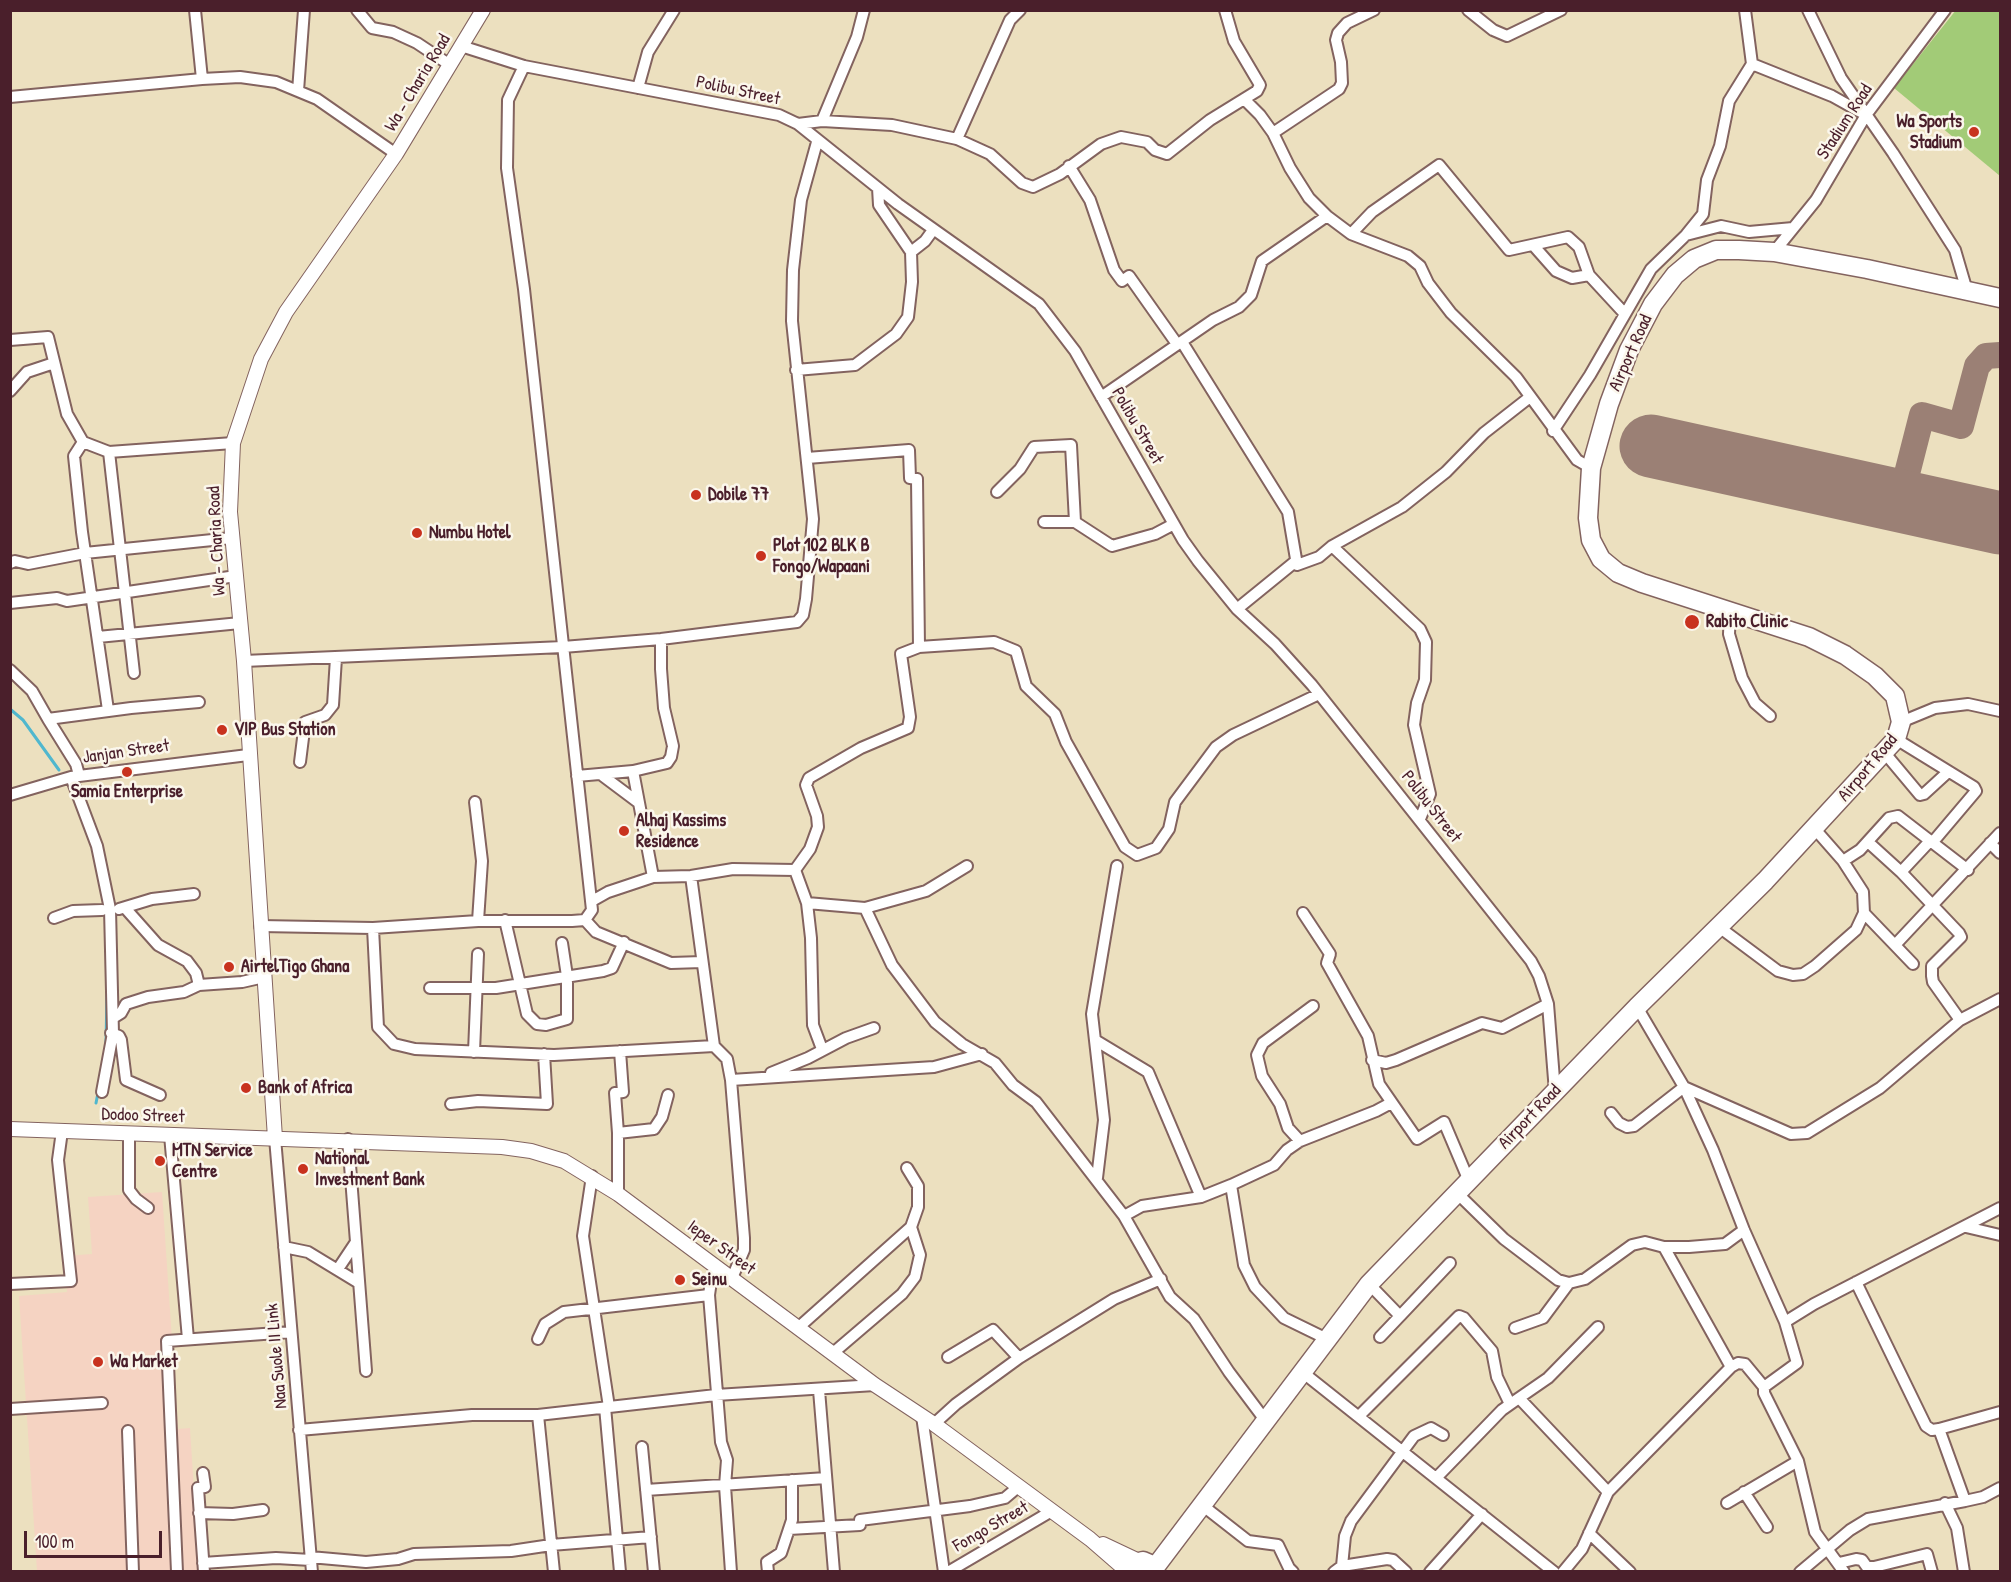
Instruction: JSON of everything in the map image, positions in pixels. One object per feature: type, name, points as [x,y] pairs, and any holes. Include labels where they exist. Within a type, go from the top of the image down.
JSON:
[{"type":"highway","name":"Airport Road","points":[[1141,1568],[1187,1527],[1301,1371],[1370,1284],[1637,1006],[1719,927],[1814,828],[1894,738],[1898,704],[1889,688],[1845,655],[1809,637],[1642,583],[1618,573],[1601,559],[1591,540],[1588,518],[1591,468],[1609,404],[1629,350],[1653,304],[1675,275],[1694,259],[1716,250],[1774,252],[2001,298]]},
{"type":"street","points":[[195,10],[202,79]]},
{"type":"street","points":[[298,91],[304,10]]},
{"type":"street","points":[[357,10],[372,28],[393,32],[450,65]]},
{"type":"street","name":"Wa - Charia Road","points":[[275,1138],[248,755],[244,661],[230,512],[233,443],[261,359],[281,321],[396,154],[483,10]]},
{"type":"street","points":[[638,88],[648,52],[674,10]]},
{"type":"street","points":[[822,121],[857,37],[864,10]]},
{"type":"street","points":[[957,139],[1010,20],[1020,10]]},
{"type":"street","points":[[798,124],[822,121],[892,125],[957,139],[990,154],[1022,183],[1033,187],[1043,184],[1101,144],[1121,137],[1147,142],[1155,150],[1167,154],[1210,120],[1257,91],[1260,84],[1234,41],[1225,10]]},
{"type":"street","points":[[1273,133],[1339,89],[1342,83],[1341,62],[1336,40],[1338,33],[1347,24],[1374,10]]},
{"type":"street","points":[[1468,10],[1493,30],[1507,36],[1561,10]]},
{"type":"street","points":[[1553,431],[1590,375],[1651,269],[1686,236],[1703,214],[1707,180],[1720,146],[1729,101],[1752,64],[1745,10]]},
{"type":"street","points":[[1808,10],[1841,78],[1955,250],[1967,291]]},
{"type":"street","name":"Stadium Road","points":[[1774,252],[1816,200],[1866,115],[1945,10]]},
{"type":"street","name":"Polibu Street","points":[[461,46],[524,66],[758,109],[779,115],[798,124],[817,142],[933,230],[1039,304],[1075,351],[1174,524],[1198,561],[1237,609],[1275,644],[1319,694],[1527,955],[1539,976],[1548,1004],[1555,1092]]},
{"type":"street","points":[[1752,64],[1832,96],[1866,115]]},
{"type":"street","points":[[524,66],[508,100],[507,168],[524,289],[592,901],[592,910],[585,920]]},
{"type":"street","points":[[10,97],[202,79],[240,77],[276,82],[317,99],[396,154]]},
{"type":"street","points":[[1244,99],[1273,133],[1290,168],[1309,198],[1327,216],[1351,234],[1408,256],[1420,266],[1428,283],[1450,313],[1516,377],[1553,431],[1577,460],[1591,468]]},
{"type":"street","points":[[244,661],[563,647],[661,639],[796,621],[803,615],[813,519],[792,321],[793,270],[801,200],[817,142]]},
{"type":"street","points":[[1351,234],[1372,212],[1439,165],[1509,250],[1568,237],[1579,247],[1589,275],[1625,314]]},
{"type":"street","points":[[1069,166],[1090,200],[1114,270],[1122,281],[1129,276],[1180,343],[1288,512],[1297,566]]},
{"type":"street","points":[[796,370],[855,365],[896,334],[908,317],[912,282],[911,252],[879,205],[878,188]]},
{"type":"street","points":[[1101,397],[1213,320],[1239,307],[1251,295],[1262,261],[1327,216]]},
{"type":"street","points":[[1686,236],[1721,226],[1749,231],[1793,228]]},
{"type":"street","points":[[911,252],[925,242],[933,230]]},
{"type":"street","points":[[1533,245],[1556,271],[1572,278],[1589,275]]},
{"type":"street","points":[[10,340],[48,337],[67,414],[83,442],[110,452],[233,443]]},
{"type":"street","points":[[10,391],[27,372],[54,363]]},
{"type":"street","points":[[1297,566],[1319,557],[1332,546],[1402,507],[1446,472],[1484,433],[1530,397]]},
{"type":"street","points":[[83,442],[74,456],[85,553],[108,710]]},
{"type":"street","points":[[997,492],[1020,469],[1034,447],[1071,445],[1075,522]]},
{"type":"street","points":[[807,458],[909,450],[910,478],[917,478],[919,647]]},
{"type":"street","points":[[110,452],[134,673]]},
{"type":"street","points":[[1044,522],[1075,522],[1112,546],[1155,534],[1174,524]]},
{"type":"street","points":[[10,563],[15,561],[28,564],[85,553],[232,538]]},
{"type":"street","points":[[1332,546],[1420,630],[1426,642],[1425,680],[1417,703],[1414,725],[1430,794],[1420,819]]},
{"type":"street","points":[[1237,609],[1296,561],[1297,566]]},
{"type":"street","points":[[10,603],[57,598],[67,601],[236,576]]},
{"type":"street","points":[[1730,611],[1729,634],[1742,678],[1755,703],[1770,716]]},
{"type":"street","points":[[98,636],[240,623]]},
{"type":"street","points":[[577,776],[603,776],[633,771],[666,763],[671,757],[673,746],[664,708],[661,639]]},
{"type":"street","points":[[795,870],[810,849],[818,827],[807,781],[861,748],[908,728],[910,717],[901,654],[919,647],[994,642],[1016,651],[1026,686],[1055,714],[1066,742],[1125,847],[1137,855],[1156,848],[1169,830],[1175,802],[1215,747],[1233,735],[1319,694]]},
{"type":"street","points":[[300,762],[305,722],[325,715],[333,705],[336,658]]},
{"type":"street","points":[[10,670],[32,691],[76,764],[75,776],[97,846],[106,910],[112,1018],[112,1033],[102,1092]]},
{"type":"street","points":[[48,719],[108,710],[198,702]]},
{"type":"street","points":[[1894,738],[1935,708],[1968,704],[2001,711]]},
{"type":"street","points":[[1894,738],[1974,788],[1976,794],[1901,872]]},
{"type":"street","points":[[1894,738],[1920,795],[1948,772]]},
{"type":"street","name":"Janjan Street","points":[[10,795],[75,776],[248,755]]},
{"type":"street","points":[[633,771],[653,877]]},
{"type":"street","points":[[603,776],[639,803]]},
{"type":"street","points":[[475,802],[482,861],[478,921]]},
{"type":"street","points":[[1844,861],[1868,842],[1889,818],[1898,816],[1968,870]]},
{"type":"street","points":[[1719,927],[1778,971],[1793,975],[1803,974],[1815,966],[1856,930],[1864,913],[1863,892],[1844,861],[1814,828]]},
{"type":"street","points":[[1895,945],[2001,833]]},
{"type":"street","points":[[1868,842],[1901,872],[1961,937],[1932,966],[1933,982],[1960,1020]]},
{"type":"street","points":[[1990,843],[2001,853]]},
{"type":"street","points":[[807,903],[865,908],[926,891],[967,866]]},
{"type":"street","points":[[1097,1178],[1104,1119],[1092,1014],[1117,866]]},
{"type":"street","points":[[592,901],[608,892],[653,877],[692,876],[733,868],[795,870]]},
{"type":"street","points":[[795,870],[807,903],[811,938],[813,1025],[822,1049]]},
{"type":"street","points":[[692,876],[714,1046],[727,1059],[731,1080],[744,1238],[744,1250],[732,1278]]},
{"type":"street","points":[[54,918],[73,911],[126,909],[152,899],[195,894]]},
{"type":"street","points":[[865,908],[892,965],[935,1022],[962,1044],[994,1063],[1013,1085],[1036,1102],[1097,1178],[1124,1216],[1170,1297],[1194,1319],[1229,1372],[1265,1420]]},
{"type":"street","points":[[126,909],[158,945],[187,962],[196,973],[199,985]]},
{"type":"street","points":[[1303,912],[1330,954],[1327,963],[1368,1036],[1379,1084],[1391,1103],[1417,1139],[1444,1122],[1463,1187],[1504,1239],[1551,1276],[1569,1283],[1586,1279],[1632,1245],[1645,1242],[1664,1247],[1725,1244],[1744,1230]]},
{"type":"street","points":[[1864,913],[1913,964]]},
{"type":"street","points":[[505,920],[529,1019],[537,1024],[546,1025],[567,1018],[567,976],[562,943]]},
{"type":"street","points":[[260,926],[373,928],[478,921],[585,920]]},
{"type":"street","points":[[585,920],[596,932],[671,963],[702,962]]},
{"type":"street","points":[[373,928],[378,1027],[394,1044],[415,1049],[544,1054],[714,1046]]},
{"type":"street","points":[[430,988],[476,988],[520,984],[603,971],[612,968],[624,942]]},
{"type":"street","points":[[474,1052],[478,954]]},
{"type":"street","points":[[112,1018],[121,1013],[126,1004],[148,997],[184,992],[199,985],[242,982],[264,977]]},
{"type":"street","points":[[1684,1087],[1791,1134],[1807,1133],[1880,1088],[1960,1020],[2001,999]]},
{"type":"street","points":[[1372,1060],[1386,1063],[1396,1060],[1482,1023],[1502,1028],[1548,1004]]},
{"type":"street","points":[[1300,1140],[1288,1128],[1280,1104],[1262,1076],[1257,1055],[1263,1043],[1312,1006]]},
{"type":"street","points":[[1637,1006],[1684,1087],[1713,1149],[1744,1230],[1785,1322],[1797,1363],[1764,1387]]},
{"type":"street","points":[[762,1077],[874,1028]]},
{"type":"street","points":[[112,1033],[120,1036],[126,1080],[160,1095]]},
{"type":"street","points":[[1095,1040],[1148,1072],[1201,1197]]},
{"type":"street","points":[[618,1194],[618,1133],[615,1093],[623,1092],[620,1052]]},
{"type":"street","points":[[451,1104],[478,1101],[547,1104],[544,1054]]},
{"type":"street","points":[[731,1080],[841,1075],[934,1067],[982,1054]]},
{"type":"street","points":[[1611,1113],[1619,1123],[1627,1127],[1634,1126],[1684,1087]]},
{"type":"street","points":[[618,1133],[654,1129],[662,1117],[668,1095]]},
{"type":"street","points":[[1124,1216],[1142,1206],[1201,1197],[1231,1185],[1274,1165],[1287,1150],[1300,1140],[1376,1112],[1391,1103]]},
{"type":"street","name":"Dodoo Street","points":[[10,1129],[129,1135],[275,1138]]},
{"type":"street","points":[[10,1284],[71,1281],[58,1160],[62,1131]]},
{"type":"street","points":[[129,1135],[129,1190],[148,1208]]},
{"type":"street","points":[[170,1135],[188,1339]]},
{"type":"street","name":"Ieper Street","points":[[275,1138],[348,1139],[502,1147],[531,1151],[564,1161],[592,1176],[618,1194],[875,1385],[934,1424],[1050,1512],[1090,1539],[1141,1568]]},
{"type":"street","name":"Naa Suole II Link","points":[[275,1138],[312,1572]]},
{"type":"street","points":[[348,1139],[366,1371]]},
{"type":"street","points":[[799,1327],[911,1227],[918,1208],[918,1186],[907,1168]]},
{"type":"street","points":[[592,1176],[583,1236],[607,1407],[620,1572]]},
{"type":"street","points":[[1231,1185],[1244,1265],[1256,1287],[1284,1318],[1327,1339]]},
{"type":"street","points":[[1785,1322],[1856,1282],[2001,1208]]},
{"type":"street","points":[[833,1353],[902,1294],[915,1277],[920,1255],[911,1227]]},
{"type":"street","points":[[1966,1227],[2001,1235]]},
{"type":"street","points":[[338,1269],[356,1242]]},
{"type":"street","points":[[284,1247],[308,1252],[359,1283]]},
{"type":"street","points":[[1664,1247],[1731,1368]]},
{"type":"street","points":[[1380,1337],[1450,1263]]},
{"type":"street","points":[[719,1269],[711,1281],[709,1295],[721,1442],[727,1460],[725,1486],[731,1572]]},
{"type":"street","points":[[934,1424],[956,1404],[1019,1358],[1114,1299],[1161,1279]]},
{"type":"street","points":[[1856,1282],[1926,1426],[1932,1430],[1939,1429],[2001,1412]]},
{"type":"street","points":[[1515,1328],[1542,1318],[1569,1283]]},
{"type":"street","points":[[1370,1284],[1400,1316]]},
{"type":"street","points":[[538,1339],[545,1324],[564,1312],[709,1295]]},
{"type":"street","points":[[1359,1416],[1459,1316],[1464,1318],[1492,1352],[1497,1377],[1515,1401],[1608,1492]]},
{"type":"street","points":[[1437,1477],[1515,1401],[1548,1378],[1598,1327]]},
{"type":"street","points":[[948,1357],[993,1330],[1019,1358]]},
{"type":"street","points":[[177,1572],[167,1341],[291,1332]]},
{"type":"street","points":[[1563,1572],[1582,1549],[1608,1492],[1738,1363],[1745,1364],[1764,1387],[1769,1403],[1798,1461],[1815,1532],[1841,1567],[1856,1559],[1862,1560],[1867,1567],[1874,1567],[1927,1554],[1932,1572]]},
{"type":"street","points":[[1301,1371],[1554,1572]]},
{"type":"street","points":[[299,1430],[469,1415],[538,1415],[716,1395],[875,1385]]},
{"type":"street","points":[[819,1390],[834,1572]]},
{"type":"street","points":[[10,1409],[102,1403]]},
{"type":"street","points":[[538,1415],[554,1572]]},
{"type":"street","points":[[922,1416],[934,1511],[946,1572]]},
{"type":"street","points":[[1406,1572],[1393,1560],[1387,1559],[1338,1569],[1345,1536],[1351,1521],[1414,1436],[1431,1428],[1443,1435]]},
{"type":"street","points":[[1939,1429],[1965,1501]]},
{"type":"street","points":[[128,1431],[133,1572]]},
{"type":"street","points":[[642,1447],[654,1572]]},
{"type":"street","points":[[1727,1503],[1798,1461]]},
{"type":"street","points":[[203,1473],[205,1487],[198,1488],[203,1567],[276,1558],[311,1558],[351,1566],[398,1559],[414,1554],[511,1551],[551,1545],[651,1537]]},
{"type":"street","points":[[646,1490],[826,1478]]},
{"type":"street","points":[[768,1572],[767,1562],[781,1553],[792,1520],[792,1480]]},
{"type":"street","points":[[789,1529],[860,1525],[860,1520],[997,1501],[1005,1498],[1018,1487]]},
{"type":"street","points":[[1800,1572],[1850,1530],[1868,1519],[1983,1497],[2001,1488]]},
{"type":"street","points":[[1744,1492],[1767,1527]]},
{"type":"street","points":[[1945,1503],[1957,1528],[1964,1572]]},
{"type":"street","points":[[1202,1505],[1248,1541],[1278,1545],[1293,1572]]},
{"type":"street","points":[[199,1513],[233,1514],[262,1510]]},
{"type":"street","name":"Fongo Street","points":[[946,1572],[1050,1512]]},
{"type":"street","points":[[1430,1572],[1482,1514]]},
{"type":"street","points":[[1589,1533],[1630,1572]]},
{"type":"shaded area","name":"Wa Market","points":[[162,1192],[178,1429],[190,1428],[199,1571],[37,1571],[19,1296],[67,1292],[65,1256],[92,1254],[88,1197]]},
{"type":"green space","name":"Wa Sports Stadium","points":[[1956,10],[2000,11],[2000,176],[1894,88]]},
{"type":"waterway","points":[[10,709],[23,720],[59,770]]},
{"type":"waterway","points":[[106,1042],[107,995]]},
{"type":"waterway","points":[[96,1103],[98,1093]]},
{"type":"taxiway","points":[[1900,501],[1922,415],[1961,426],[1977,366],[1986,356],[2000,355]]},
{"type":"runway","points":[[1651,446],[2000,523]]},
{"type":"place","name":"Wa Sports Stadium","points":[[1974,132]]},
{"type":"place","name":"Dobile 77","points":[[696,495]]},
{"type":"place","name":"Numbu Hotel","points":[[417,533]]},
{"type":"place","name":"Plot 102 BLK B Fongo/Wapaani","points":[[761,556]]},
{"type":"place","name":"Rabito Clinic","points":[[1692,622]]},
{"type":"place","name":"VIP Bus Station","points":[[222,730]]},
{"type":"place","name":"Samia Enterprise","points":[[127,772]]},
{"type":"place","name":"Alhaj Kassims Residence","points":[[624,831]]},
{"type":"place","name":"AirtelTigo Ghana","points":[[229,967]]},
{"type":"place","name":"Bank of Africa","points":[[246,1088]]},
{"type":"place","name":"MTN Service Centre","points":[[160,1161]]},
{"type":"place","name":"National Investment Bank","points":[[303,1169]]},
{"type":"place","name":"Seinu","points":[[680,1280]]},
{"type":"place","name":"Wa Market","points":[[98,1362]]}]
